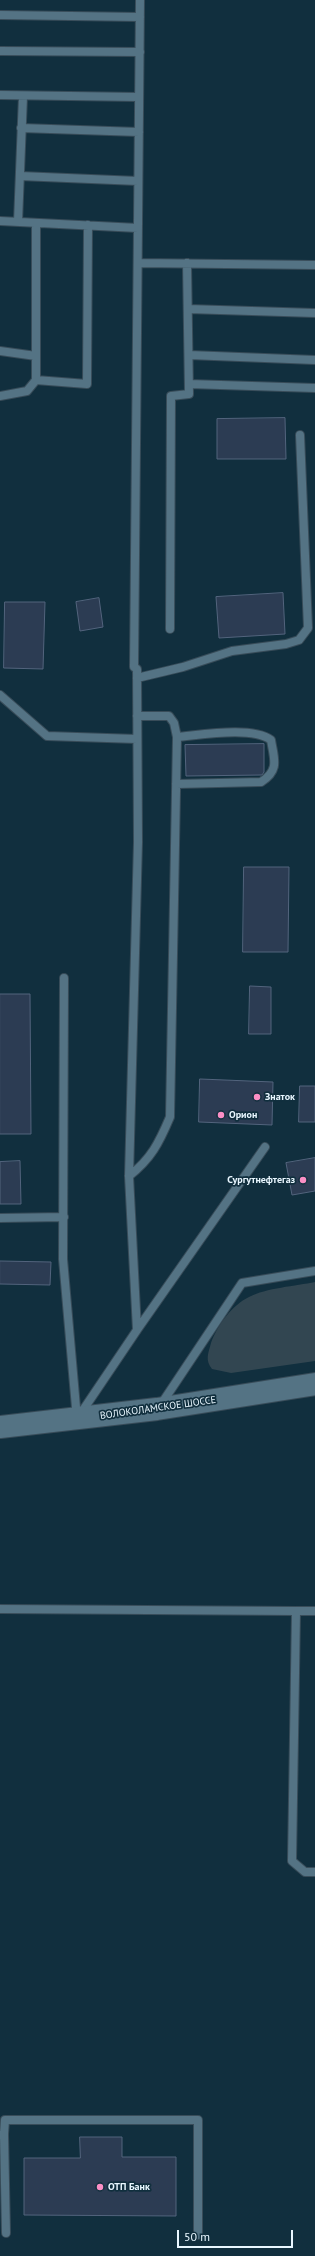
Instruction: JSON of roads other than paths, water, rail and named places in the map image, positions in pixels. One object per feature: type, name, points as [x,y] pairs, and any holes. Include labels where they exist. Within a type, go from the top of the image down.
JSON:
[{"type":"main road","name":"ВОЛОКОЛАМСКОЕ ШОССЕ","points":[[0,1427],[157,1409],[315,1384]]},
{"type":"lane","points":[[137,1330],[129,1176],[138,842],[137,669],[134,667],[140,0]]},
{"type":"lane","points":[[0,15],[140,17]]},
{"type":"lane","points":[[0,51],[140,52]]},
{"type":"lane","points":[[0,96],[139,97]]},
{"type":"lane","points":[[18,222],[22,96]]},
{"type":"lane","points":[[22,128],[139,132]]},
{"type":"lane","points":[[20,176],[138,181]]},
{"type":"lane","points":[[0,221],[138,228]]},
{"type":"lane","points":[[0,396],[27,391],[36,380],[36,223]]},
{"type":"lane","points":[[36,380],[87,384],[88,225]]},
{"type":"lane","points":[[138,263],[315,264]]},
{"type":"lane","points":[[170,629],[171,396],[189,394],[187,263]]},
{"type":"lane","points":[[188,309],[315,313]]},
{"type":"lane","points":[[0,351],[36,356]]},
{"type":"lane","points":[[189,355],[315,360]]},
{"type":"lane","points":[[189,384],[315,388]]},
{"type":"lane","points":[[137,678],[183,667],[232,651],[286,644],[299,640],[308,628],[300,435]]},
{"type":"lane","points":[[0,695],[48,736],[137,739]]},
{"type":"lane","points":[[129,1176],[144,1164],[157,1147],[170,1117],[177,737],[174,723],[169,716],[137,716]]},
{"type":"lane","points":[[176,784],[261,782],[269,777],[275,768],[271,740],[264,735],[249,733],[177,737]]},
{"type":"lane","points":[[64,978],[64,1259],[77,1419]]},
{"type":"lane","points":[[77,1419],[137,1330],[266,1147]]},
{"type":"lane","points":[[0,1218],[64,1217]]},
{"type":"lane","points":[[157,1409],[242,1284],[315,1271]]},
{"type":"lane","points":[[0,1609],[315,1611]]},
{"type":"lane","points":[[296,1611],[292,1861],[305,1872],[315,1872]]},
{"type":"lane","points":[[6,2233],[2,2134],[5,2120],[198,2120],[198,2235]]},
{"type":"place","name":"Знаток","points":[[257,1097]]},
{"type":"place","name":"Орион","points":[[221,1115]]},
{"type":"place","name":"Сургутнефтегаз","points":[[303,1180]]},
{"type":"place","name":"ОТП Банк","points":[[100,2187]]}]
